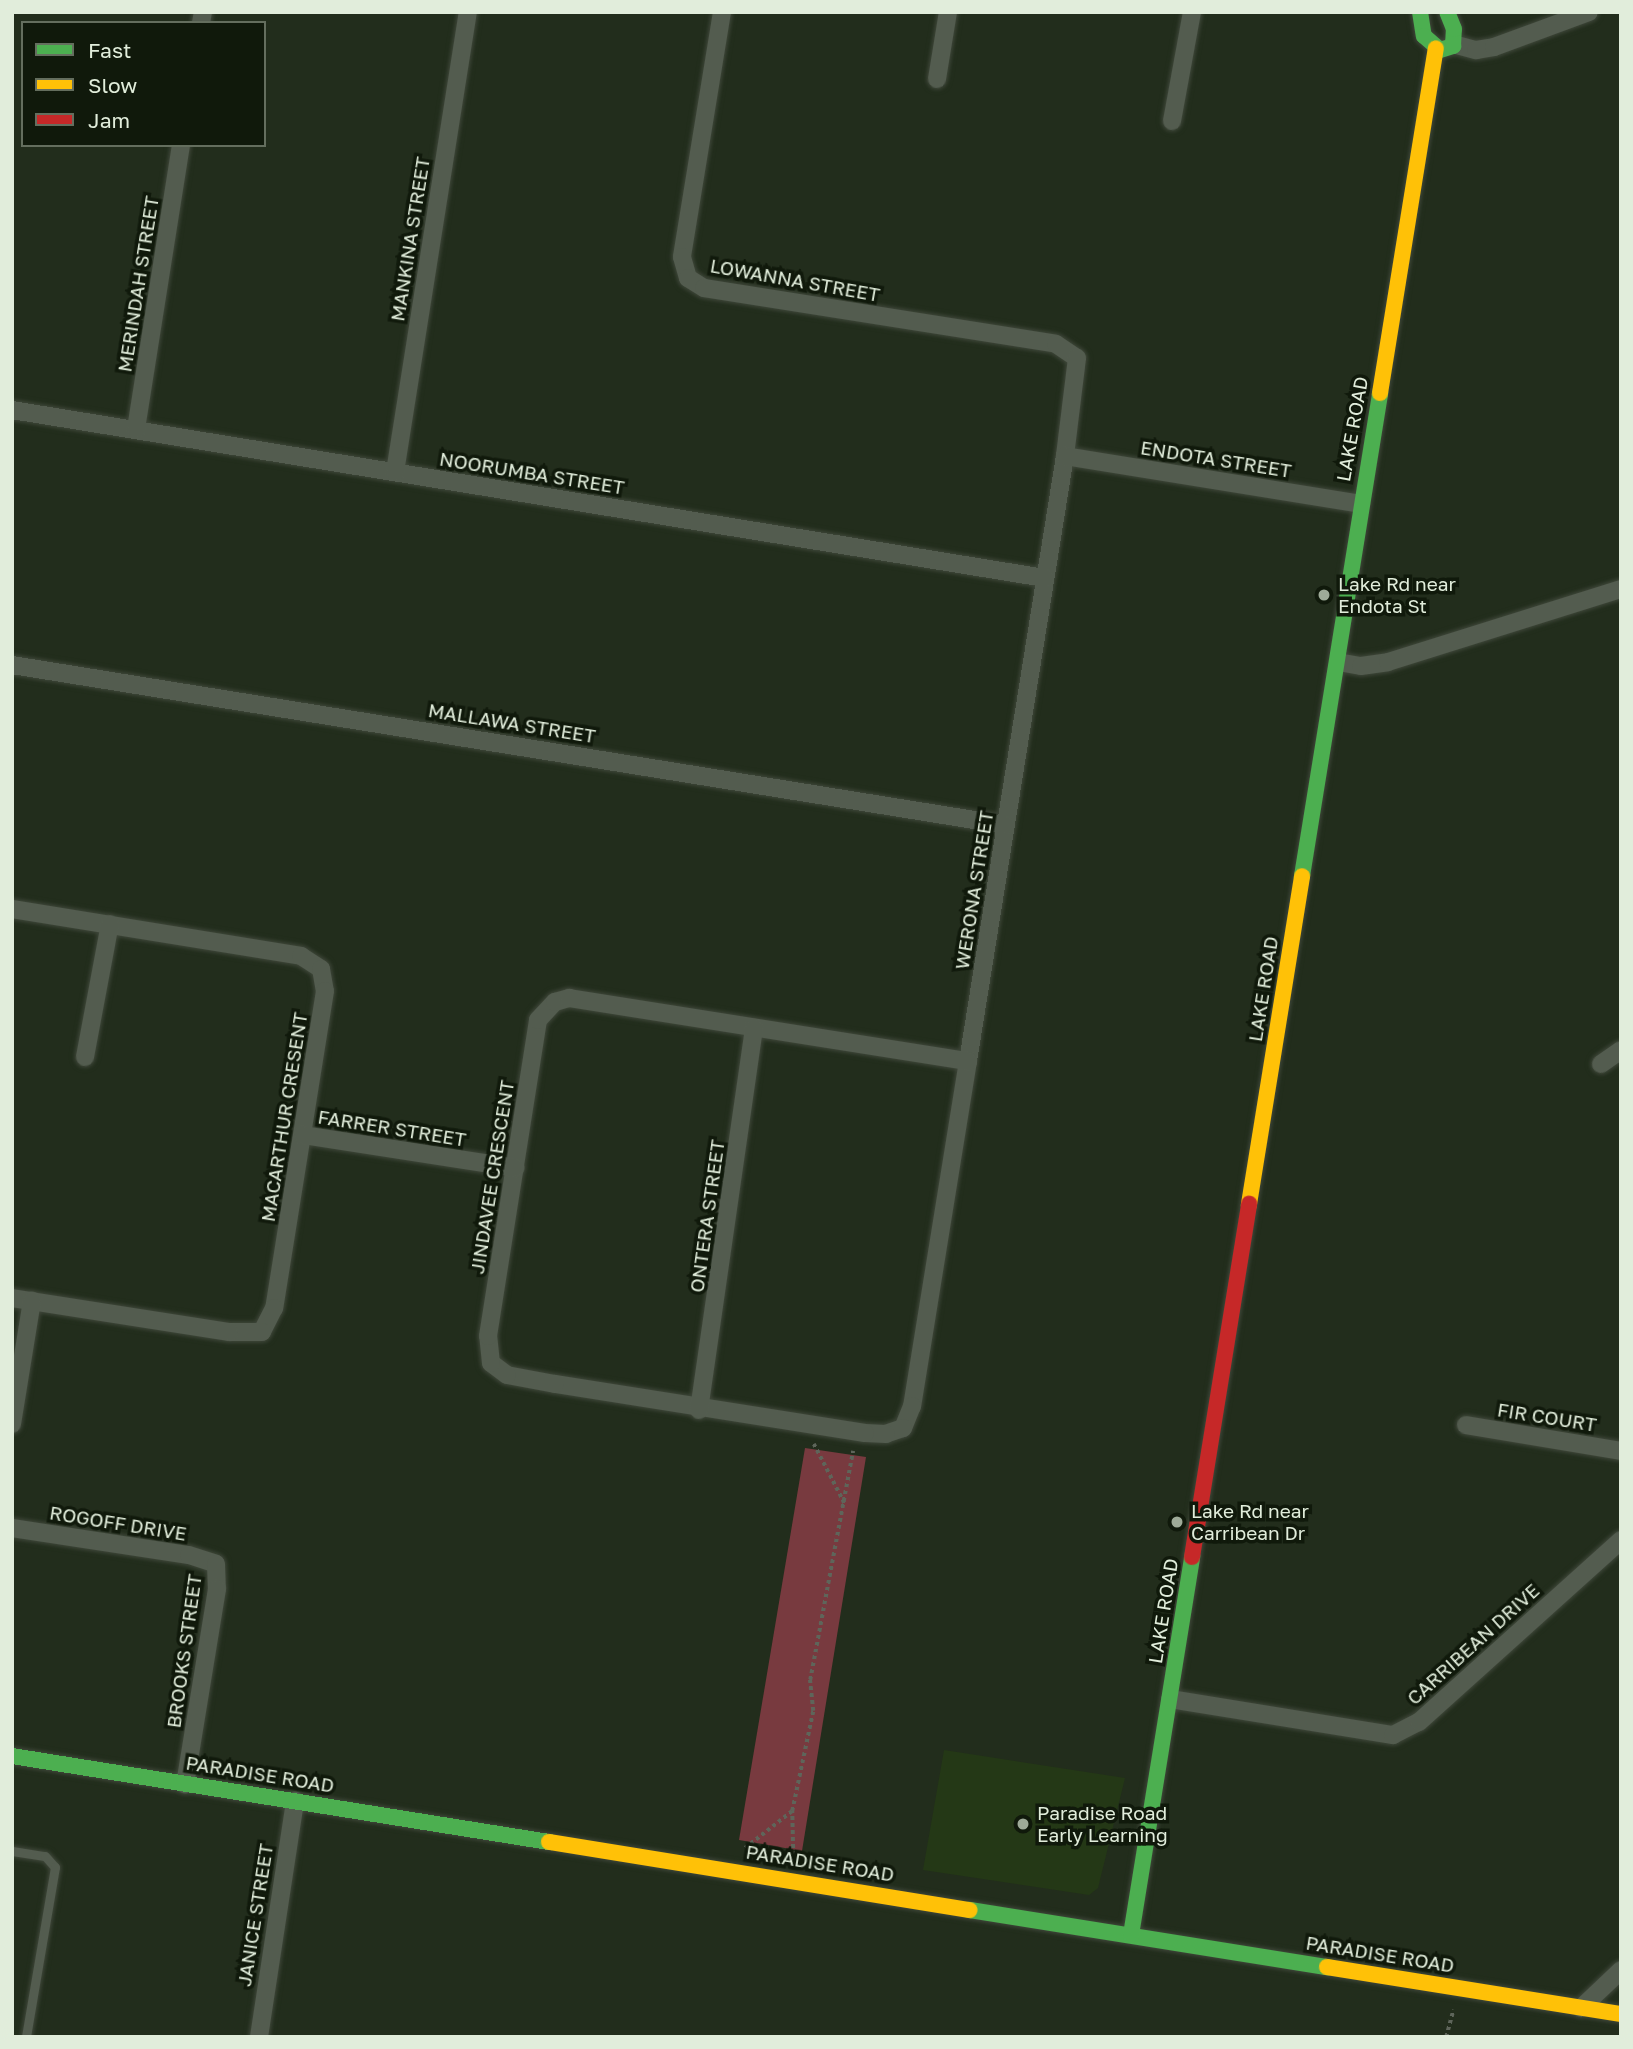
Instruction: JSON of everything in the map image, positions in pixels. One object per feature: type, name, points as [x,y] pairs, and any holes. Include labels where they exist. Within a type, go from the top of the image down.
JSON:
[{"type":"street","name":"MANKINA STREET","points":[[395,472],[468,12]]},
{"type":"street","name":"LOWANNA STREET","points":[[722,12],[682,257],[688,278],[704,288],[1056,344],[1077,358]]},
{"type":"street","points":[[937,79],[948,12]]},
{"type":"street","points":[[1172,121],[1192,12]]},
{"type":"street","name":"LAKE ROAD","points":[[1131,1935],[1338,662],[1361,504],[1444,46],[1454,29],[1447,12]]},
{"type":"street","points":[[1417,13],[1424,36],[1444,46],[1476,50],[1493,47],[1589,12]]},
{"type":"street","name":"MERINDAH STREET","points":[[136,429],[181,147]]},
{"type":"street","name":"WERONA STREET","points":[[903,1428],[912,1406],[1065,456],[1077,358]]},
{"type":"street","name":"NOORUMBA STREET","points":[[12,410],[1045,578]]},
{"type":"street","name":"ENDOTA STREET","points":[[1065,456],[1361,504]]},
{"type":"street","points":[[1338,662],[1361,666],[1388,662],[1621,589]]},
{"type":"street","name":"MALLAWA STREET","points":[[12,665],[1005,825]]},
{"type":"street","name":"MACARTHUR CRESENT","points":[[12,909],[301,956],[321,969],[325,991],[274,1308],[262,1332],[229,1332],[12,1298]]},
{"type":"street","points":[[85,1057],[110,924]]},
{"type":"street","name":"JINDAVEE CRESCENT","points":[[903,1428],[886,1434],[865,1433],[699,1410],[507,1375],[491,1363],[488,1336],[538,1020],[555,1002],[569,998],[968,1061]]},
{"type":"street","name":"ONTERA STREET","points":[[699,1410],[754,1028]]},
{"type":"street","points":[[1601,1064],[1621,1050]]},
{"type":"street","name":"FARRER STREET","points":[[303,1135],[515,1168]]},
{"type":"street","points":[[12,1424],[32,1301]]},
{"type":"street","name":"FIR COURT","points":[[1466,1425],[1621,1451]]},
{"type":"street","name":"ROGOFF DRIVE","points":[[12,1528],[189,1555],[216,1564]]},
{"type":"street","name":"CARRIBEAN DRIVE","points":[[1170,1699],[1394,1735],[1419,1722],[1621,1540]]},
{"type":"street","name":"BROOKS STREET","points":[[185,1784],[217,1589],[216,1564]]},
{"type":"street","name":"PARADISE ROAD","points":[[12,1756],[1621,2014]]},
{"type":"street","name":"JANICE STREET","points":[[258,2037],[295,1801]]},
{"type":"street","points":[[1581,2008],[1621,1970]]},
{"type":"lane","points":[[12,1851],[45,1856],[55,1867],[26,2037]]},
{"type":"path","points":[[814,1444],[820,1464],[845,1505]]},
{"type":"path","points":[[793,1855],[792,1811],[813,1711],[810,1680],[845,1505],[853,1451]]},
{"type":"path","points":[[746,1848],[792,1811]]},
{"type":"path","points":[[1446,2037],[1456,1987]]},
{"type":"shaded area","points":[[805,1448],[866,1457],[802,1851],[739,1840]]},
{"type":"shaded area","name":"Paradise Road Early Learning","points":[[944,1750],[1125,1778],[1098,1888],[1089,1895],[923,1870]]},
{"type":"traffic: fast","points":[[1420,12],[1424,36],[1440,50],[1453,46],[1454,29],[1447,12]]},
{"type":"traffic: fast","points":[[1302,876],[1380,393]]},
{"type":"traffic: fast","points":[[1131,1935],[1192,1557]]},
{"type":"traffic: fast","points":[[12,1756],[549,1842]]},
{"type":"traffic: fast","points":[[970,1910],[1327,1967]]},
{"type":"traffic: slow","points":[[1380,393],[1436,49]]},
{"type":"traffic: slow","points":[[1249,1204],[1302,876]]},
{"type":"traffic: slow","points":[[549,1842],[970,1910]]},
{"type":"traffic: slow","points":[[1327,1967],[1621,2014]]},
{"type":"traffic: jam","points":[[1192,1557],[1249,1204]]},
{"type":"place","name":"Lake Rd near Endota St","points":[[1324,595]]},
{"type":"place","name":"Lake Rd near Carribean Dr","points":[[1177,1522]]},
{"type":"place","name":"Paradise Road Early Learning","points":[[1023,1824]]}]
